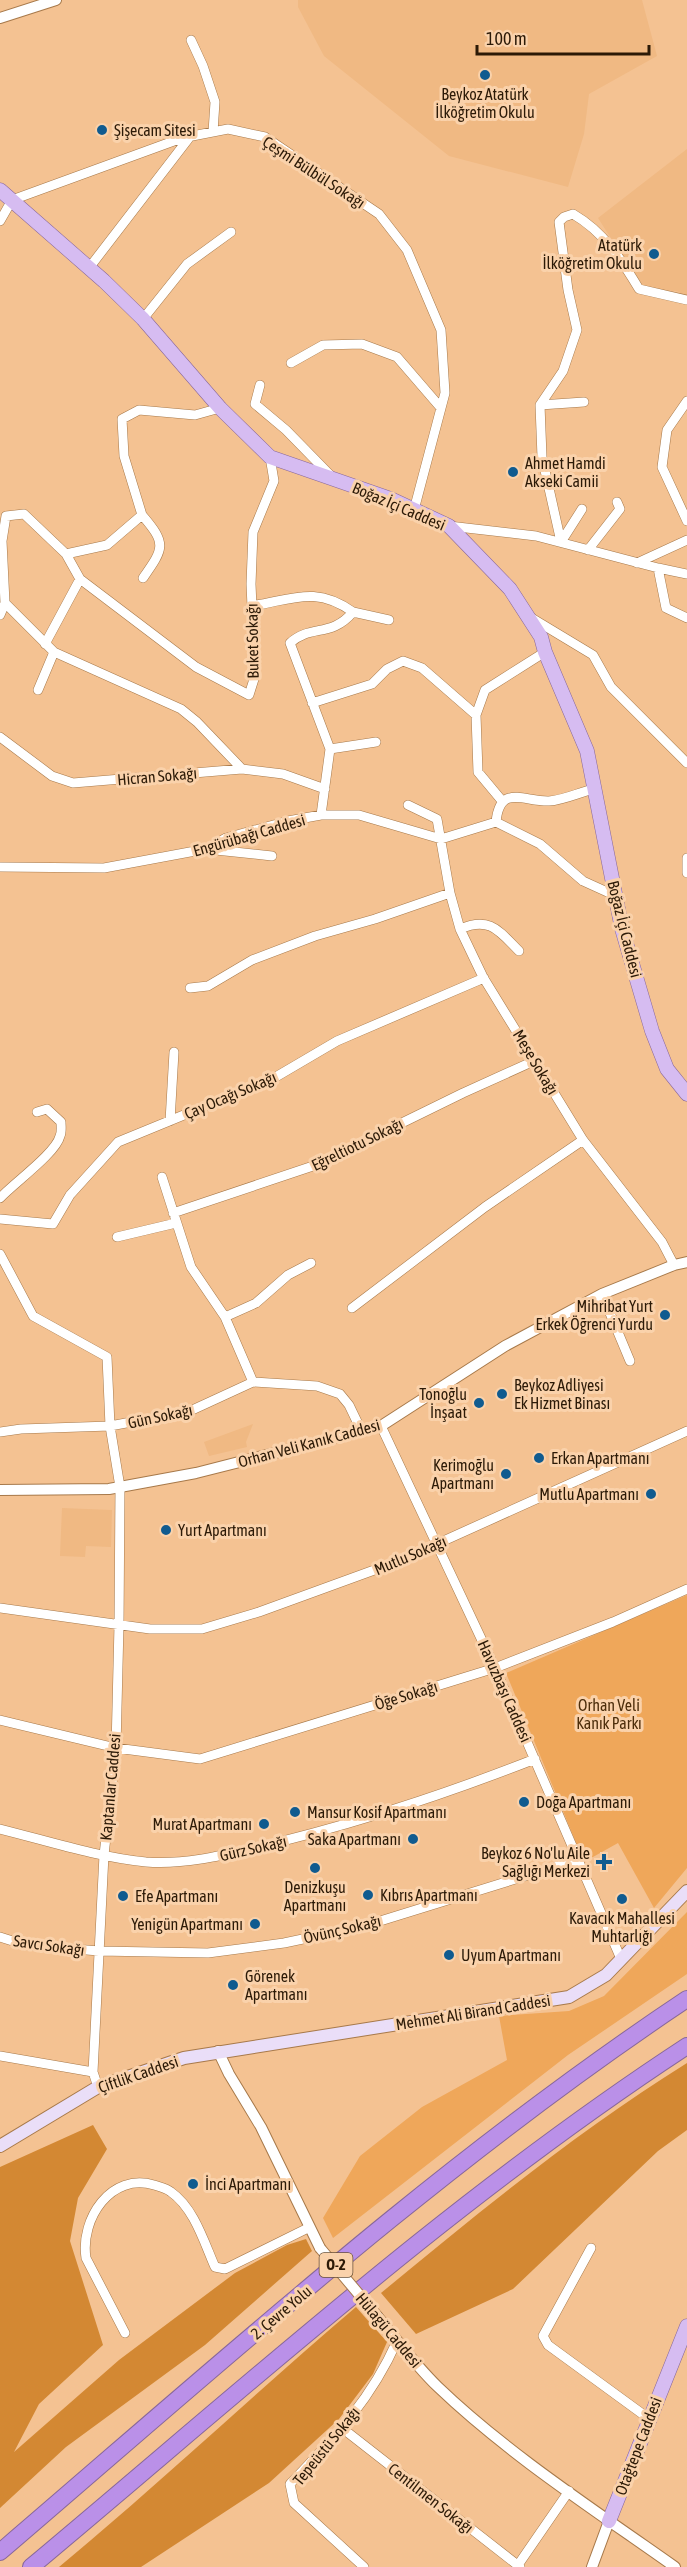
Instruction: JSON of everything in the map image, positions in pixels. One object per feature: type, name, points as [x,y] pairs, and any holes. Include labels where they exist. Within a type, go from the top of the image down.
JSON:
[{"type":"highway","name":"2. Çevre Yolu","points":[[0,2552],[300,2295],[486,2141],[687,1999]]},
{"type":"highway","name":"O-2","points":[[31,2567],[463,2205],[640,2076],[687,2046]]},
{"type":"main road","name":"Boğaz İçi Caddesi","points":[[0,190],[143,319],[220,408],[270,457],[414,510],[448,526],[510,589],[542,637],[545,652],[587,751],[622,929],[652,1030],[667,1069],[687,1094]]},
{"type":"main road","name":"Mehmet Ali Birand Caddesi","points":[[218,2051],[569,1997],[606,1976],[687,1891]]},
{"type":"main road","name":"Çiftlik Caddesi","points":[[0,2146],[98,2086],[184,2058],[218,2051]]},
{"type":"main road","name":"Otağtepe Caddesi","points":[[609,2521],[648,2418],[687,2326]]},
{"type":"street","points":[[0,18],[56,0]]},
{"type":"street","points":[[191,40],[203,66],[215,102],[213,132]]},
{"type":"street","name":"Çeşmi Bülbül Sokağı","points":[[12,200],[182,138],[228,129],[265,137],[379,214],[407,250],[441,330],[445,393],[414,510]]},
{"type":"street","points":[[89,268],[189,138]]},
{"type":"street","points":[[0,220],[12,200]]},
{"type":"street","points":[[561,542],[542,457],[540,405],[563,371],[577,330],[559,222],[564,216],[573,214],[589,223],[616,251],[639,289],[687,300]]},
{"type":"street","points":[[143,319],[187,264],[231,232]]},
{"type":"street","points":[[291,363],[323,345],[362,344],[397,357],[441,408]]},
{"type":"street","points":[[260,385],[255,404],[286,430],[333,479]]},
{"type":"street","points":[[687,401],[668,430],[662,467],[687,521]]},
{"type":"street","points":[[540,405],[584,402]]},
{"type":"street","points":[[143,578],[158,558],[161,543],[156,531],[142,515],[124,456],[122,419],[139,410],[195,415],[220,408]]},
{"type":"street","name":"Buket Sokağı","points":[[5,603],[2,541],[6,516],[24,514],[66,554],[80,579],[196,667],[249,695],[255,675],[251,606],[253,532],[274,481],[270,457]]},
{"type":"street","points":[[588,550],[620,509],[617,502]]},
{"type":"street","points":[[561,542],[582,509]]},
{"type":"street","points":[[66,554],[107,545],[142,515]]},
{"type":"street","points":[[448,526],[537,536],[687,574]]},
{"type":"street","points":[[637,563],[687,540]]},
{"type":"street","points":[[658,568],[666,608],[687,618]]},
{"type":"street","points":[[45,644],[80,579]]},
{"type":"street","points":[[251,606],[287,601],[304,595],[315,595],[341,603],[353,612],[389,620]]},
{"type":"street","points":[[0,615],[5,603],[54,652],[181,709],[197,722],[242,769]]},
{"type":"street","points":[[321,815],[330,749],[290,643],[298,635],[328,629],[343,623],[353,612]]},
{"type":"street","points":[[528,616],[593,655],[611,687],[685,759]]},
{"type":"street","points":[[38,690],[54,652]]},
{"type":"street","points":[[503,802],[478,772],[476,715],[485,690],[545,652]]},
{"type":"street","points":[[312,703],[372,684],[387,669],[403,661],[422,668],[476,715]]},
{"type":"street","name":"Hicran Sokağı","points":[[0,737],[52,776],[73,783],[242,769],[284,774],[324,789]]},
{"type":"street","points":[[330,749],[376,742]]},
{"type":"street","points":[[496,822],[497,811],[503,802],[515,795],[549,801],[594,789]]},
{"type":"street","name":"Meşe Sokağı","points":[[408,805],[437,819],[450,893],[460,929],[484,978],[583,1140],[662,1242],[674,1265]]},
{"type":"street","name":"Engürübağı Caddesi","points":[[0,867],[104,868],[206,849],[226,838],[288,820],[321,815],[359,815],[441,839]]},
{"type":"street","points":[[441,839],[496,822],[540,844],[583,881],[615,896]]},
{"type":"street","points":[[206,849],[272,856]]},
{"type":"street","points":[[687,858],[687,873]]},
{"type":"street","points":[[190,988],[208,986],[252,960],[315,936],[375,919],[450,893]]},
{"type":"street","points":[[460,929],[474,923],[489,924],[519,951]]},
{"type":"street","name":"Çay Ocağı Sokağı","points":[[0,1219],[53,1224],[70,1195],[118,1142],[274,1078],[337,1041],[484,978]]},
{"type":"street","points":[[170,1121],[174,1052]]},
{"type":"street","name":"Eğreltiotu Sokağı","points":[[173,1213],[316,1165],[536,1060]]},
{"type":"street","points":[[0,1198],[44,1158],[60,1137],[61,1122],[54,1114],[47,1109],[37,1112]]},
{"type":"street","points":[[352,1308],[485,1207],[583,1140]]},
{"type":"street","points":[[162,1177],[191,1267],[225,1317],[253,1382]]},
{"type":"street","points":[[117,1237],[176,1223]]},
{"type":"street","points":[[0,1254],[12,1279]]},
{"type":"street","name":"Orhan Veli Kanık Caddesi","points":[[0,1490],[109,1489],[196,1473],[381,1426],[505,1346],[602,1294],[687,1262]]},
{"type":"street","points":[[225,1317],[256,1303],[288,1275],[311,1263]]},
{"type":"street","points":[[0,1278],[12,1279]]},
{"type":"street","name":"Kaptanlar Caddesi","points":[[12,1279],[33,1316],[107,1357],[110,1426],[120,1487],[119,1625],[116,1748],[104,1855],[93,2072],[98,2086]]},
{"type":"street","points":[[602,1294],[630,1361]]},
{"type":"street","name":"Gün Sokağı","points":[[0,1432],[21,1429],[110,1426],[190,1411],[253,1382],[317,1386],[340,1394],[350,1406],[362,1432]]},
{"type":"street","name":"Havuzbaşı Caddesi","points":[[381,1426],[495,1668],[621,1959]]},
{"type":"street","name":"Mutlu Sokağı","points":[[0,1608],[119,1625],[162,1629],[202,1629],[287,1602],[399,1561],[687,1431]]},
{"type":"street","name":"Öḡe Sokağı","points":[[0,1720],[116,1748],[200,1759],[495,1668],[613,1622],[687,1589]]},
{"type":"street","name":"Gürz Sokağı","points":[[0,1829],[104,1855],[148,1862],[198,1861],[319,1833],[413,1803],[535,1759]]},
{"type":"street","name":"Övünç Sokağı","points":[[99,1951],[208,1953],[284,1943],[364,1926],[577,1860]]},
{"type":"street","name":"Savcı Sokağı","points":[[0,1936],[25,1945],[99,1951]]},
{"type":"street","name":"Hülagü Caddesi","points":[[218,2051],[261,2127],[308,2228],[320,2248],[397,2341],[436,2385],[475,2420],[609,2521],[675,2567]]},
{"type":"street","points":[[0,2056],[93,2072]]},
{"type":"street","points":[[125,2333],[84,2250],[85,2235],[99,2208],[111,2191],[121,2185],[140,2182],[173,2193],[194,2220],[215,2267],[219,2270],[308,2228]]},
{"type":"street","points":[[591,2248],[543,2336],[548,2345],[648,2418]]},
{"type":"street","name":"Tepeüstü Sokağı","points":[[364,2567],[294,2503],[290,2484],[342,2428],[382,2373],[397,2341]]},
{"type":"street","name":"Centilmen Sokağı","points":[[342,2428],[519,2566]]},
{"type":"street","points":[[519,2566],[569,2491]]},
{"type":"street","name":"Otağtepe Caddesi","points":[[592,2567],[609,2521]]},
{"type":"shaded area","name":"Beykoz Atatürk İlköğretim Okulu","points":[[298,0],[642,0],[657,56],[589,94],[584,134],[568,187],[449,156],[324,56],[298,7]]},
{"type":"shaded area","name":"Atatürk İlköğretim Okulu","points":[[687,149],[687,297],[677,291],[644,290],[598,218]]},
{"type":"shaded area","points":[[253,1424],[246,1442],[247,1447],[209,1456],[204,1442]]},
{"type":"shaded area","points":[[62,1508],[112,1510],[111,1547],[86,1546],[85,1557],[60,1556]]},
{"type":"shaded area","points":[[687,2063],[687,2130],[658,2151],[513,2289],[416,2334],[381,2293],[492,2202],[569,2144]]},
{"type":"shaded area","points":[[93,2125],[107,2149],[78,2198],[70,2241],[103,2345],[39,2404],[14,2452],[119,2360],[235,2273],[287,2245],[306,2239],[312,2251],[205,2345],[66,2447],[0,2508],[0,2167]]},
{"type":"shaded area","points":[[356,2307],[387,2342],[373,2374],[339,2419],[269,2483],[141,2567],[59,2567],[134,2503]]},
{"type":"green space","name":"Orhan Veli Kanık Parkı","points":[[687,1595],[687,1868],[654,1908],[618,1843],[584,1862],[506,1673]]},
{"type":"green space","points":[[687,1912],[687,1974],[568,2055],[333,2238],[323,2218],[360,2156],[422,2107],[507,2060],[499,2016],[569,2011],[604,1996]]},
{"type":"place","name":"Beykoz Atatürk İlköğretim Okulu","points":[[485,75]]},
{"type":"place","name":"Şişecam Sitesi","points":[[102,130]]},
{"type":"place","name":"Atatürk İlköğretim Okulu","points":[[654,254]]},
{"type":"place","name":"Ahmet Hamdi Akseki Camii","points":[[513,472]]},
{"type":"place","name":"Mihribat Yurt Erkek Öḡrenci Yurdu","points":[[665,1315]]},
{"type":"place","name":"Beykoz Adliyesi Ek Hizmet Binası","points":[[502,1394]]},
{"type":"place","name":"Tonoḡlu İnşaat","points":[[479,1403]]},
{"type":"place","name":"Erkan Apartmanı","points":[[539,1458]]},
{"type":"place","name":"Kerimoḡlu Apartmanı","points":[[506,1474]]},
{"type":"place","name":"Mutlu Apartmanı","points":[[651,1494]]},
{"type":"place","name":"Yurt Apartmanı","points":[[166,1530]]},
{"type":"place","name":"Doḡa Apartmanı","points":[[524,1802]]},
{"type":"place","name":"Mansur Kosif Apartmanı","points":[[295,1812]]},
{"type":"place","name":"Murat Apartmanı","points":[[264,1824]]},
{"type":"place","name":"Saka Apartmanı","points":[[413,1839]]},
{"type":"place","name":"Beykoz 6 No'lu Aile Saḡlıḡı Merkezi","points":[[604,1862]]},
{"type":"place","name":"Denizkuşu Apartmanı","points":[[315,1868]]},
{"type":"place","name":"Kıbrıs Apartmanı","points":[[368,1895]]},
{"type":"place","name":"Efe Apartmanı","points":[[123,1896]]},
{"type":"place","name":"Kavacık Mahallesi Muhtarlığı","points":[[622,1899]]},
{"type":"place","name":"Yenigün Apartmanı","points":[[255,1924]]},
{"type":"place","name":"Uyum Apartmanı","points":[[449,1955]]},
{"type":"place","name":"Görenek Apartmanı","points":[[233,1985]]},
{"type":"place","name":"İnci Apartmanı","points":[[193,2184]]}]
